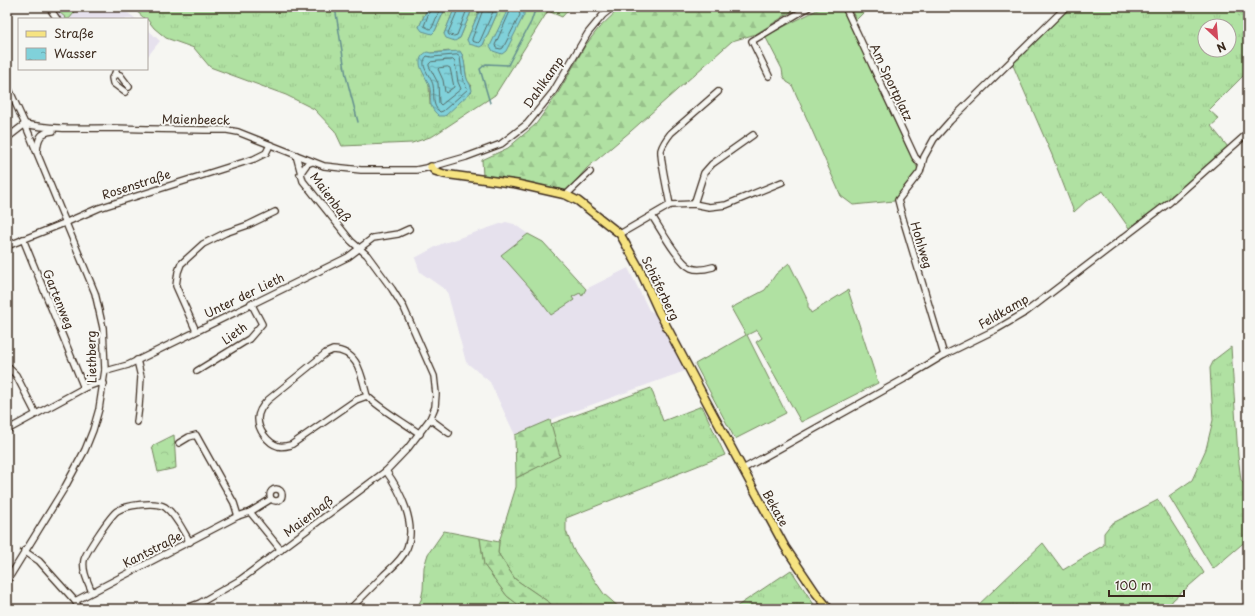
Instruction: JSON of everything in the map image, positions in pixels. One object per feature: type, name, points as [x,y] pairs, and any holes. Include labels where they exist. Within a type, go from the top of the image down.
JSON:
[{"type":"main road","name":"Schäferberg","points":[[431,167],[435,171],[444,174],[517,184],[566,195],[578,200],[620,234],[638,266],[659,312],[712,412]]},
{"type":"main road","name":"Bekate","points":[[712,412],[785,547],[816,593],[829,609]]},
{"type":"street","points":[[49,7],[56,18]]},
{"type":"street","name":"Dahlkamp","points":[[431,167],[466,157],[501,144],[527,124],[553,92],[588,33],[612,7]]},
{"type":"street","points":[[769,76],[752,41],[809,7]]},
{"type":"street","name":"Am Sportplatz","points":[[845,7],[915,157],[922,165]]},
{"type":"street","name":"Hohlweg","points":[[944,355],[898,200],[920,172],[923,159],[928,148],[940,132],[1066,7]]},
{"type":"street","points":[[125,92],[113,83],[112,78],[116,71],[129,87]]},
{"type":"street","name":"Liethberg","points":[[7,85],[25,124],[90,280],[103,328],[105,370],[104,384],[96,420],[85,450],[7,581]]},
{"type":"street","points":[[670,206],[661,150],[670,133],[718,92]]},
{"type":"street","points":[[7,138],[25,124]]},
{"type":"street","name":"Maienbeeck","points":[[25,124],[39,127],[67,129],[107,128],[227,130],[238,132],[324,166],[361,170],[409,170],[431,167]]},
{"type":"street","points":[[37,153],[40,136],[45,132],[67,129]]},
{"type":"street","name":"Feldkamp","points":[[743,469],[944,355],[997,329],[1026,312],[1170,202],[1248,133]]},
{"type":"street","points":[[694,204],[704,173],[712,164],[753,135]]},
{"type":"street","name":"Rosenstraße","points":[[7,246],[99,208],[254,159],[266,152],[270,145]]},
{"type":"street","name":"Maienbaß","points":[[184,609],[240,580],[386,471],[420,434],[430,419],[435,407],[436,394],[434,376],[404,308],[367,255],[351,241],[303,181],[296,155]]},
{"type":"street","name":"Maienbaß","points":[[300,174],[307,164],[312,162]]},
{"type":"street","points":[[566,195],[590,172]]},
{"type":"street","points":[[620,234],[670,206],[694,204],[709,207],[726,206],[782,182]]},
{"type":"street","points":[[196,331],[176,286],[178,272],[182,264],[203,244],[225,233],[248,225],[276,212]]},
{"type":"street","points":[[652,216],[681,259],[690,268],[698,270],[713,267]]},
{"type":"street","name":"Unter der Lieth","points":[[105,370],[121,367],[137,360],[348,257],[373,238],[398,234],[409,229]]},
{"type":"street","name":"Gartenweg","points":[[23,239],[84,388]]},
{"type":"street","name":"Lieth","points":[[197,371],[249,339],[262,324],[251,304]]},
{"type":"street","points":[[368,396],[356,400],[296,442],[285,446],[279,446],[271,442],[260,428],[258,420],[259,413],[268,400],[326,353],[333,350],[341,351],[354,359],[361,373],[368,396],[376,405],[401,420],[420,434]]},
{"type":"street","points":[[136,422],[139,406],[141,377],[137,360]]},
{"type":"street","points":[[7,366],[16,375],[36,414]]},
{"type":"street","points":[[7,430],[84,388],[98,383],[104,384]]},
{"type":"street","points":[[430,419],[449,433]]},
{"type":"street","points":[[179,443],[196,435],[234,502],[238,516]]},
{"type":"street","points":[[350,609],[402,557],[408,544],[410,534],[408,516],[404,501],[386,471]]},
{"type":"street","name":"Kantstraße","points":[[75,601],[238,516],[250,512],[271,499]]},
{"type":"street","points":[[92,592],[84,569],[86,554],[112,516],[121,509],[141,504],[163,506],[175,518],[190,542]]},
{"type":"street","points":[[250,512],[281,550]]},
{"type":"street","points":[[24,552],[37,559],[75,601],[80,609]]},
{"type":"shaded area","points":[[60,7],[120,7],[135,18],[60,18],[56,11]]},
{"type":"shaded area","points":[[148,30],[160,41],[148,56]]},
{"type":"shaded area","points":[[506,222],[514,224],[543,242],[586,289],[628,268],[649,310],[654,313],[685,371],[555,418],[515,435],[490,382],[466,362],[447,291],[420,272],[415,258],[441,244]]},
{"type":"green space","points":[[63,7],[79,7],[70,18],[66,18],[59,12]]},
{"type":"green space","points":[[132,7],[428,7],[419,27],[435,31],[446,7],[455,7],[444,34],[460,38],[473,7],[481,7],[467,40],[483,45],[500,7],[524,10],[517,7],[571,7],[562,17],[548,11],[495,95],[433,136],[412,143],[342,146],[335,131],[314,109],[286,95],[210,67],[194,48],[166,38],[154,28],[148,18],[144,18]],"holes":[[[450,51],[463,55],[467,80],[472,86],[430,105],[429,85],[431,53]]]},
{"type":"green space","points":[[621,7],[799,7],[756,34],[732,41],[587,168],[565,193],[517,180],[483,176],[482,160],[508,148],[536,124],[558,93],[585,46],[598,29]]},
{"type":"green space","points":[[823,7],[842,7],[918,169],[901,194],[894,201],[853,205],[841,196],[792,85],[787,82],[783,76],[782,69],[765,36]]},
{"type":"green space","points":[[850,7],[869,7],[856,20]]},
{"type":"green space","points":[[1070,7],[1248,7],[1248,71],[1209,110],[1219,119],[1211,126],[1228,147],[1169,199],[1129,228],[1103,191],[1086,201],[1074,212],[1052,155],[1012,63]]},
{"type":"green space","points":[[528,234],[543,242],[586,289],[582,296],[580,293],[572,297],[574,300],[551,315],[532,290],[501,255]]},
{"type":"green space","points":[[789,263],[808,301],[808,307],[811,313],[848,290],[878,383],[801,422],[756,342],[762,338],[757,330],[747,335],[786,413],[735,439],[695,364],[746,335],[731,308],[765,290],[776,274]]},
{"type":"green space","points":[[1231,347],[1238,456],[1241,480],[1248,489],[1248,539],[1213,569],[1169,496],[1192,480],[1206,449],[1213,420],[1210,368],[1214,360]]},
{"type":"green space","points":[[651,388],[663,421],[702,406],[725,455],[566,518],[566,531],[573,549],[604,594],[621,609],[555,609],[550,603],[515,579],[498,553],[499,542],[516,487],[516,478],[559,456],[551,424]]},
{"type":"green space","points":[[550,420],[560,456],[516,478],[515,435]]},
{"type":"green space","points":[[174,435],[176,468],[158,472],[152,446]]},
{"type":"green space","points":[[1158,500],[1204,573],[1173,600],[1167,609],[974,609],[1043,543],[1063,570],[1104,545],[1104,533],[1111,524]]},
{"type":"green space","points":[[444,531],[480,538],[484,565],[507,596],[524,609],[416,609],[421,600],[424,567],[428,554]]},
{"type":"green space","points":[[480,538],[499,542],[498,553],[515,579],[550,603],[555,609],[524,609],[507,596],[484,565]]},
{"type":"green space","points":[[791,570],[817,609],[733,609]]},
{"type":"water","points":[[428,7],[446,7],[435,31],[432,34],[422,31],[419,27]]},
{"type":"water","points":[[455,7],[473,7],[460,38],[455,41],[446,38],[444,34]]},
{"type":"water","points":[[481,7],[500,7],[483,45],[480,47],[469,44],[467,40]]},
{"type":"water","points":[[509,7],[517,7],[524,10],[524,15],[506,51],[502,54],[493,51],[490,46]]},
{"type":"water","points":[[460,51],[463,57],[466,76],[472,91],[445,116],[439,116],[431,105],[429,85],[421,67],[420,59],[427,52]]},
{"type":"waterway","points":[[335,7],[346,76],[358,122]]},
{"type":"waterway","points":[[490,103],[480,69],[486,64],[508,65],[531,22],[536,7]]}]
